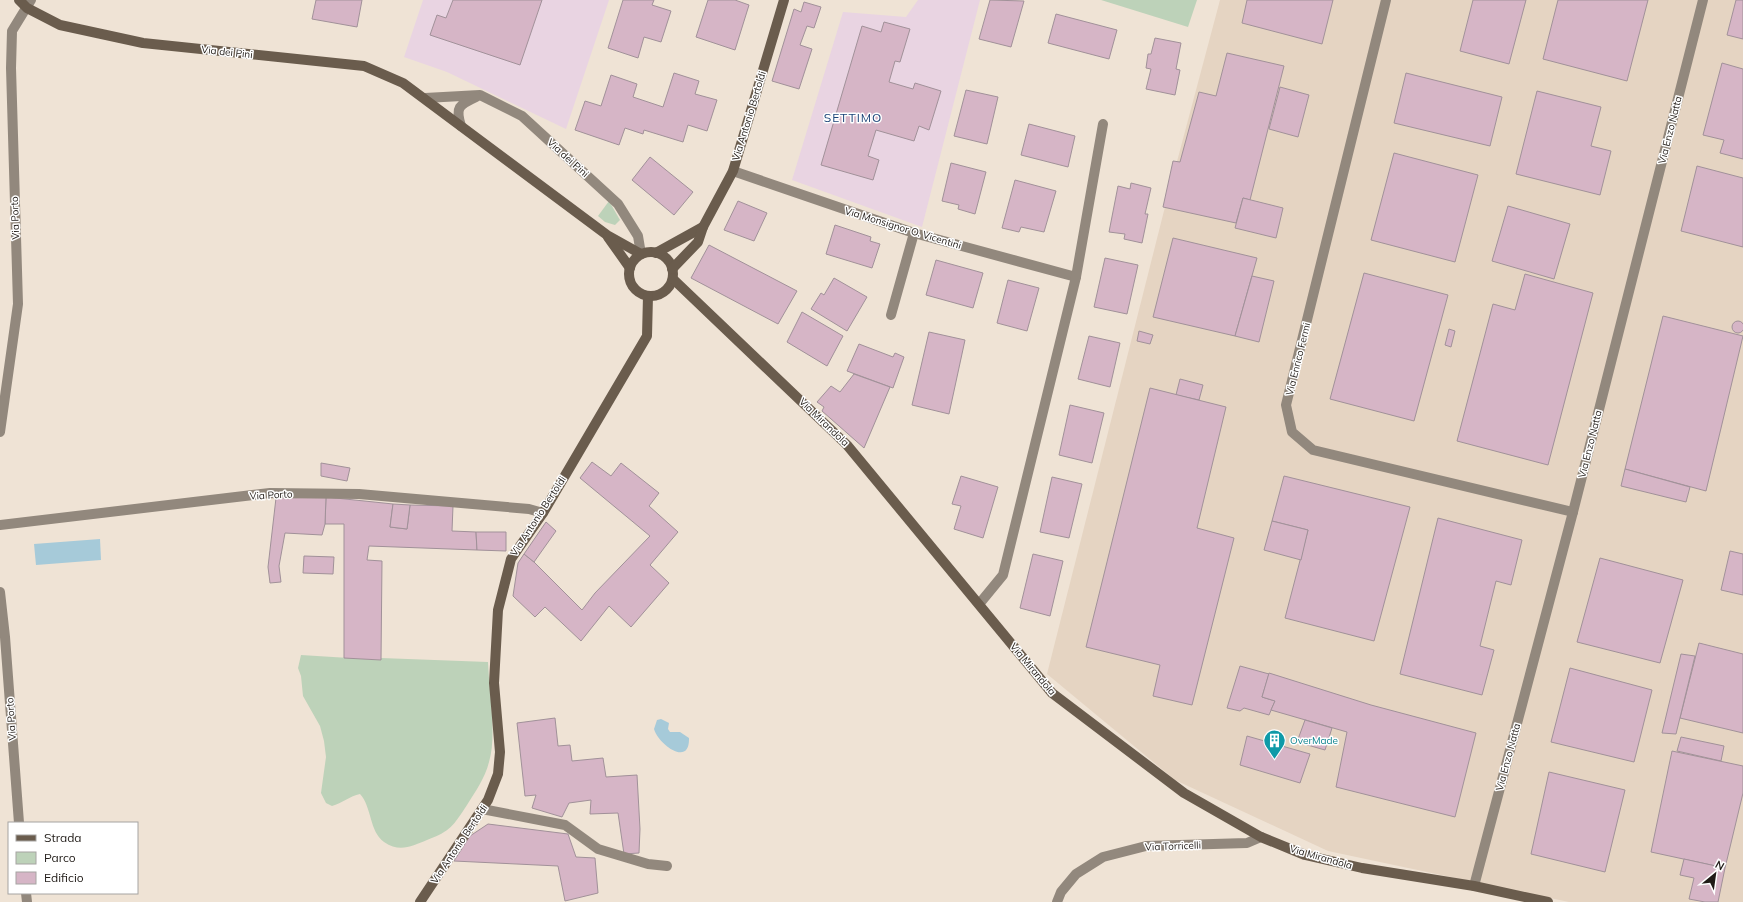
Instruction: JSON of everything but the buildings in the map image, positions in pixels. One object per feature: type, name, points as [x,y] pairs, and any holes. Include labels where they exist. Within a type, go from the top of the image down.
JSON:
[{"type":"street","name":"Via dei Pini","points":[[19,0],[29,4],[60,26],[143,42],[364,66],[403,83],[607,235],[641,254]]},
{"type":"street","name":"Via Antonio Bertoldi","points":[[673,274],[698,242],[703,227],[733,171],[784,0]]},
{"type":"street","name":"Via Enrico Fermi","points":[[1386,0],[1286,406],[1292,432],[1314,450],[1573,512]]},
{"type":"street","name":"Via Enzo Natta","points":[[1474,886],[1573,512],[1703,0]]},
{"type":"street","name":"Via Porto","points":[[0,432],[18,304],[11,68],[12,30],[29,4]]},
{"type":"street","name":"Via dei Pini","points":[[425,98],[480,95],[522,116],[618,204],[638,236],[641,254]]},
{"type":"street","points":[[461,126],[457,114],[460,108],[465,102],[480,95]]},
{"type":"street","points":[[980,603],[1004,575],[1076,277],[1103,124]]},
{"type":"street","name":"Via Monsignor O. Vicentini","points":[[733,171],[914,233],[1076,277]]},
{"type":"street","points":[[656,253],[703,227]]},
{"type":"street","points":[[891,316],[914,233]]},
{"type":"street","name":"Via dei Pini","points":[[607,235],[630,268]]},
{"type":"street","points":[[651,252],[656,253],[668,260],[673,274],[668,289],[659,295],[648,296],[639,293],[632,286],[629,277],[630,268],[634,259],[641,254],[651,252]]},
{"type":"street","name":"Via Mirandola","points":[[673,274],[847,445],[980,603],[1052,693],[1184,793],[1261,837],[1305,855],[1362,868],[1474,886],[1548,902]]},
{"type":"street","name":"Via Antonio Bertoldi","points":[[420,902],[488,800],[498,774],[500,752],[494,683],[498,610],[511,559],[543,513],[647,336],[648,296]]},
{"type":"street","name":"Via Porto","points":[[0,525],[270,493],[359,494],[529,509],[543,513]]},
{"type":"street","name":"Via Porto","points":[[0,592],[5,638],[19,822]]},
{"type":"street","points":[[482,809],[565,825],[598,849],[648,864],[667,866]]},
{"type":"street","name":"Via Torricelli","points":[[1058,902],[1061,892],[1076,874],[1103,857],[1146,846],[1247,843],[1261,837]]},
{"type":"shaded area","points":[[423,0],[609,0],[566,129],[447,72],[404,57]]},
{"type":"shaded area","points":[[918,0],[980,0],[922,227],[792,180],[843,12],[906,17]]},
{"type":"shaded area","points":[[1220,0],[1743,0],[1743,902],[1569,902],[1328,851],[1175,780],[1047,674],[1167,199]]},
{"type":"green space","points":[[1101,0],[1197,0],[1188,27]]},
{"type":"green space","points":[[609,201],[620,220],[615,225],[605,222],[598,216]]},
{"type":"green space","points":[[301,655],[381,660],[381,658],[488,662],[492,713],[492,739],[489,762],[485,774],[476,790],[458,818],[447,831],[416,844],[401,848],[395,847],[384,842],[379,837],[373,825],[367,805],[360,794],[332,806],[326,803],[321,793],[326,757],[324,741],[320,726],[303,696],[301,676],[298,668]]},
{"type":"water","points":[[100,539],[101,560],[36,565],[34,544]]},
{"type":"water","points":[[661,719],[669,723],[668,729],[670,732],[680,732],[689,738],[688,747],[685,751],[679,752],[673,750],[661,741],[654,729],[657,720]]},
{"type":"place","name":"OverMade","points":[[1274,760]]},
{"type":"district","name":"SETTIMO","points":[[853,117]]}]
